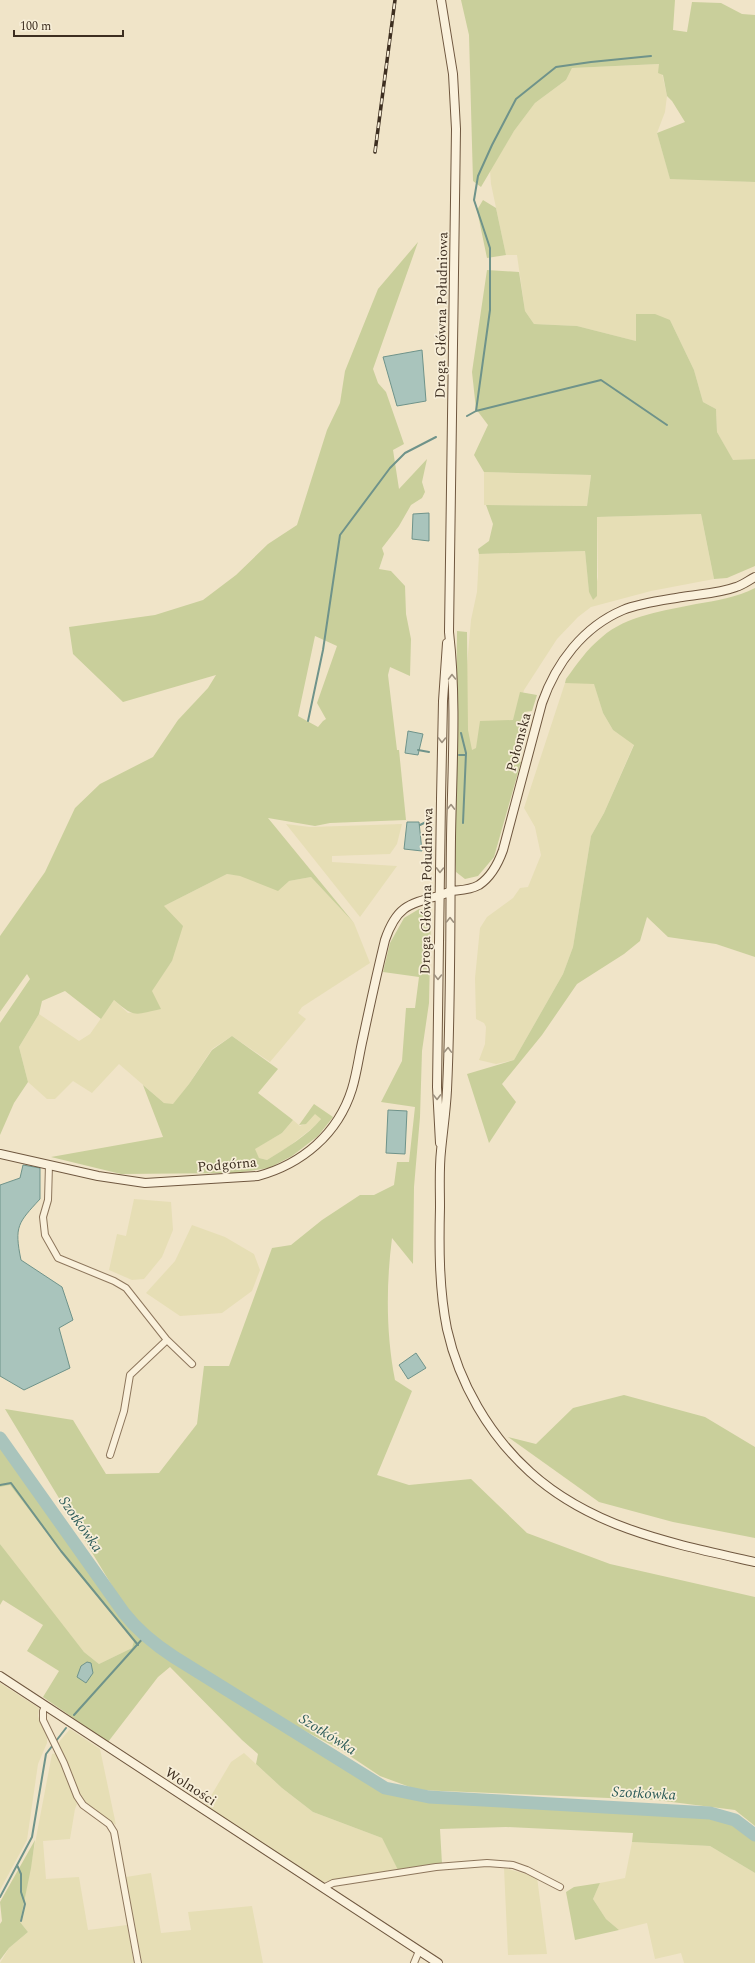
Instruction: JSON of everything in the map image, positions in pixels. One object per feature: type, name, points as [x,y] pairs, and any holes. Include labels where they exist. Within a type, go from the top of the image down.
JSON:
[{"type":"main road","name":"Droga Główna Południowa","points":[[441,0],[453,74],[456,129],[449,632],[452,659],[453,708],[447,1089],[445,1127],[441,1151]]},
{"type":"main road","name":"Połomska","points":[[376,978],[388,932],[398,914],[406,906],[417,901],[479,885],[495,868],[503,850],[536,722],[549,685],[564,657],[587,634],[603,621],[624,609],[736,587],[755,577]]},
{"type":"main road","name":"Droga Główna Południowa","points":[[449,632],[445,659],[442,701],[437,1087],[438,1127],[441,1151],[440,1266],[447,1330],[466,1385],[477,1406],[500,1439],[527,1470],[550,1489],[572,1504],[598,1518],[657,1539],[755,1562]]},
{"type":"main road","name":"Podgórna","points":[[0,1154],[124,1181],[145,1183],[258,1176],[272,1172],[301,1157],[330,1132],[346,1104],[352,1089],[376,978]]},
{"type":"main road","name":"Wolności","points":[[0,1676],[44,1711],[323,1888],[438,1963]]},
{"type":"street","points":[[50,1165],[48,1200],[43,1217],[45,1235],[58,1258],[114,1281],[126,1288],[167,1340],[192,1364]]},
{"type":"street","points":[[110,1456],[124,1411],[130,1375],[167,1340]]},
{"type":"street","points":[[44,1711],[52,1740],[79,1801],[90,1811],[109,1824],[114,1832],[138,1963]]},
{"type":"street","points":[[323,1888],[333,1883],[429,1868],[487,1863],[513,1865],[527,1870],[560,1887]]},
{"type":"street","points":[[414,1963],[419,1951]]},
{"type":"shaded area","points":[[660,64],[667,96],[665,112],[657,133],[670,178],[755,182],[755,459],[733,461],[717,432],[716,409],[703,402],[694,370],[670,320],[636,341],[577,326],[534,324],[525,311],[517,255],[506,255],[491,184],[490,170],[514,131],[535,103],[566,80],[572,68]]},
{"type":"shaded area","points":[[484,472],[591,475],[587,506],[484,505]]},
{"type":"shaded area","points":[[701,514],[714,579],[651,591],[591,607],[578,617],[557,639],[524,690],[514,722],[470,754],[465,729],[466,676],[471,620],[477,592],[479,554],[585,551],[589,591],[593,600],[598,577],[597,517]]},
{"type":"shaded area","points":[[565,683],[594,683],[603,713],[613,730],[634,744],[604,813],[591,836],[573,947],[563,974],[514,1060],[496,1064],[479,1060],[485,1044],[486,1027],[484,1023],[476,1019],[475,978],[480,928],[487,917],[513,898],[520,888],[528,887],[541,855],[535,827],[524,808]]},
{"type":"shaded area","points":[[286,824],[310,827],[402,824],[397,844],[390,854],[332,856],[332,862],[397,866],[360,917]]},
{"type":"shaded area","points":[[227,874],[289,881],[311,877],[354,923],[370,963],[302,1007],[298,1013],[306,1019],[270,1062],[232,1036],[212,1049],[173,1105],[164,1103],[119,1064],[92,1093],[73,1081],[55,1099],[47,1099],[28,1082],[19,1047],[39,1014],[79,1041],[90,1034],[114,1000],[128,1013],[160,1009],[151,991],[172,961],[164,906]]},
{"type":"shaded area","points":[[315,1113],[321,1119],[315,1126],[288,1147],[267,1160],[259,1158],[254,1149],[282,1133],[293,1120],[300,1126],[306,1123]]},
{"type":"shaded area","points":[[134,1199],[171,1202],[173,1230],[162,1257],[144,1279],[132,1280],[109,1270],[117,1234],[126,1236]]},
{"type":"shaded area","points":[[192,1225],[225,1237],[254,1254],[260,1270],[252,1291],[222,1313],[180,1316],[146,1293],[175,1261]]},
{"type":"shaded area","points":[[10,1485],[76,1571],[134,1641],[132,1648],[99,1664],[84,1652],[22,1575],[0,1544],[0,1487]]},
{"type":"shaded area","points":[[0,1683],[39,1708],[38,1716],[47,1737],[47,1743],[38,1764],[27,1840],[0,1890]]},
{"type":"shaded area","points":[[70,1729],[100,1749],[116,1825],[87,1806],[77,1790],[58,1743]]},
{"type":"shaded area","points":[[57,1753],[77,1804],[70,1839],[43,1841],[46,1879],[79,1877],[88,1930],[127,1925],[134,1963],[0,1963],[9,1948],[28,1932],[20,1922],[52,1754]]},
{"type":"shaded area","points":[[244,1753],[282,1788],[313,1812],[382,1838],[398,1869],[323,1882],[205,1806],[231,1762]]},
{"type":"shaded area","points":[[632,1842],[710,1846],[755,1873],[755,1963],[684,1963],[681,1953],[655,1959],[647,1923],[619,1930],[606,1919],[593,1899],[600,1883],[625,1878]]},
{"type":"shaded area","points":[[504,1868],[537,1877],[547,1954],[508,1955]]},
{"type":"shaded area","points":[[151,1873],[161,1933],[191,1930],[188,1912],[252,1906],[263,1963],[142,1963],[126,1877]]},
{"type":"green space","points":[[461,0],[675,0],[673,30],[687,32],[692,2],[721,3],[742,14],[755,15],[755,182],[670,179],[657,133],[685,122],[672,101],[667,96],[663,75],[658,73],[659,64],[572,68],[566,80],[535,103],[514,131],[481,187],[473,181],[469,35]]},
{"type":"green space","points":[[483,200],[496,208],[506,255],[487,258],[477,210]]},
{"type":"green space","points":[[418,242],[373,369],[378,383],[386,392],[404,444],[393,450],[399,489],[427,459],[422,482],[425,492],[422,498],[411,505],[399,526],[382,548],[384,554],[379,569],[391,571],[405,586],[406,614],[411,639],[410,676],[390,667],[388,675],[397,750],[399,750],[406,820],[330,823],[315,826],[268,818],[354,923],[311,877],[289,881],[278,891],[240,876],[227,874],[164,906],[183,926],[172,961],[152,991],[161,1009],[135,1014],[126,1010],[114,1000],[101,1019],[65,991],[42,1001],[39,1014],[19,1047],[28,1082],[14,1103],[0,1135],[0,1023],[30,979],[27,974],[0,1012],[0,936],[45,872],[75,808],[100,784],[153,757],[178,720],[208,688],[216,675],[123,702],[73,654],[69,627],[155,615],[203,600],[236,575],[268,544],[297,525],[327,430],[340,403],[345,371],[378,289]],"holes":[[[315,636],[337,646],[317,703],[326,719],[318,727],[298,716]]]},
{"type":"green space","points":[[487,270],[519,272],[525,311],[534,324],[577,326],[636,341],[636,314],[655,314],[670,320],[694,370],[703,402],[716,409],[717,432],[733,460],[755,459],[755,566],[727,578],[714,579],[701,514],[597,517],[597,596],[593,600],[589,592],[585,551],[479,554],[478,549],[489,541],[493,524],[486,505],[587,506],[591,475],[484,472],[474,455],[488,425],[476,409],[472,372]]},
{"type":"green space","points":[[755,588],[755,957],[716,944],[668,937],[647,917],[640,941],[624,954],[577,984],[542,1035],[502,1084],[516,1102],[489,1143],[467,1074],[514,1060],[563,974],[573,947],[591,836],[604,813],[634,745],[613,730],[603,713],[594,684],[565,683],[566,679],[582,657],[602,637],[623,624],[646,615],[726,598]]},
{"type":"green space","points":[[457,631],[467,632],[468,730],[472,750],[476,748],[480,721],[513,720],[520,692],[537,695],[532,711],[524,712],[524,718],[529,722],[513,759],[521,762],[494,857],[478,876],[465,879],[456,872],[455,861]]},
{"type":"green space","points":[[419,909],[431,912],[429,1003],[422,1051],[420,1117],[414,1187],[413,1264],[392,1238],[388,1291],[390,1345],[395,1380],[412,1391],[377,1475],[409,1485],[471,1479],[527,1533],[610,1564],[755,1597],[755,1826],[735,1810],[656,1800],[418,1790],[380,1776],[341,1750],[284,1720],[174,1653],[148,1634],[128,1612],[5,1409],[73,1420],[106,1474],[159,1473],[197,1424],[204,1366],[229,1366],[272,1248],[291,1245],[322,1220],[360,1195],[374,1195],[394,1185],[397,1162],[409,1162],[415,1107],[381,1102],[402,1061],[406,1008],[415,1008],[419,977],[383,972],[390,943],[404,918]]},
{"type":"green space","points":[[232,1036],[278,1069],[258,1093],[293,1120],[282,1133],[255,1149],[259,1158],[267,1160],[309,1131],[321,1119],[315,1114],[306,1124],[299,1125],[314,1104],[333,1117],[318,1136],[292,1156],[269,1168],[236,1173],[121,1174],[51,1157],[163,1137],[143,1085],[164,1103],[173,1104],[189,1084],[212,1050]]},
{"type":"green space","points":[[624,1395],[705,1417],[755,1447],[755,1538],[673,1522],[599,1502],[508,1437],[536,1444],[573,1408]]},
{"type":"green space","points":[[0,1446],[137,1633],[171,1659],[381,1791],[429,1800],[718,1817],[742,1828],[755,1839],[755,1873],[710,1846],[632,1842],[633,1833],[506,1827],[440,1829],[442,1864],[398,1870],[382,1838],[313,1812],[282,1788],[256,1764],[258,1754],[242,1740],[170,1667],[158,1677],[108,1742],[43,1697],[59,1671],[27,1651],[43,1625],[3,1600],[0,1605],[0,1544],[84,1652],[99,1664],[132,1648],[134,1641],[76,1571],[10,1485],[0,1487]]},
{"type":"green space","points":[[35,1840],[20,1922],[28,1932],[9,1948],[0,1960],[0,1924],[2,1921],[0,1902]]},
{"type":"green space","points":[[600,1883],[593,1899],[606,1919],[619,1930],[575,1940],[566,1892],[574,1887]]},
{"type":"water","points":[[422,350],[426,401],[397,406],[383,357]]},
{"type":"water","points":[[429,513],[429,541],[412,539],[413,514]]},
{"type":"water","points":[[408,731],[423,734],[418,755],[405,753]]},
{"type":"water","points":[[407,822],[419,822],[422,851],[404,849]]},
{"type":"water","points":[[388,1110],[407,1111],[405,1154],[386,1153]]},
{"type":"water","points":[[23,1165],[40,1168],[40,1199],[22,1220],[18,1232],[21,1260],[62,1287],[73,1320],[59,1328],[70,1368],[24,1390],[0,1376],[0,1185],[20,1178]]},
{"type":"water","points":[[416,1353],[426,1368],[408,1379],[399,1365]]},
{"type":"water","points":[[87,1662],[91,1663],[93,1673],[86,1683],[77,1677],[81,1666]]},
{"type":"waterway","points":[[476,411],[490,310],[490,248],[474,200],[478,176],[492,145],[516,99],[556,67],[651,56]]},
{"type":"waterway","points":[[467,416],[476,411],[601,380],[667,425]]},
{"type":"waterway","points":[[308,721],[323,650],[340,535],[390,468],[405,453],[436,437]]},
{"type":"waterway","points":[[461,733],[466,753],[463,823]]},
{"type":"waterway","points":[[418,750],[429,752]]},
{"type":"waterway","points":[[459,755],[466,755]]},
{"type":"waterway","points":[[420,825],[428,821]]},
{"type":"waterway","name":"Szotkówka","points":[[0,1438],[129,1620],[153,1642],[174,1657],[385,1788],[429,1797],[710,1813],[735,1820],[755,1835]]},
{"type":"waterway","points":[[0,1485],[11,1483],[61,1551],[138,1645]]},
{"type":"waterway","points":[[74,1715],[145,1636]]},
{"type":"waterway","points":[[0,1897],[32,1837],[46,1754],[66,1728]]},
{"type":"waterway","points":[[17,1865],[21,1874],[21,1892],[25,1904],[21,1921]]},
{"type":"railway","points":[[375,152],[395,0]]}]
